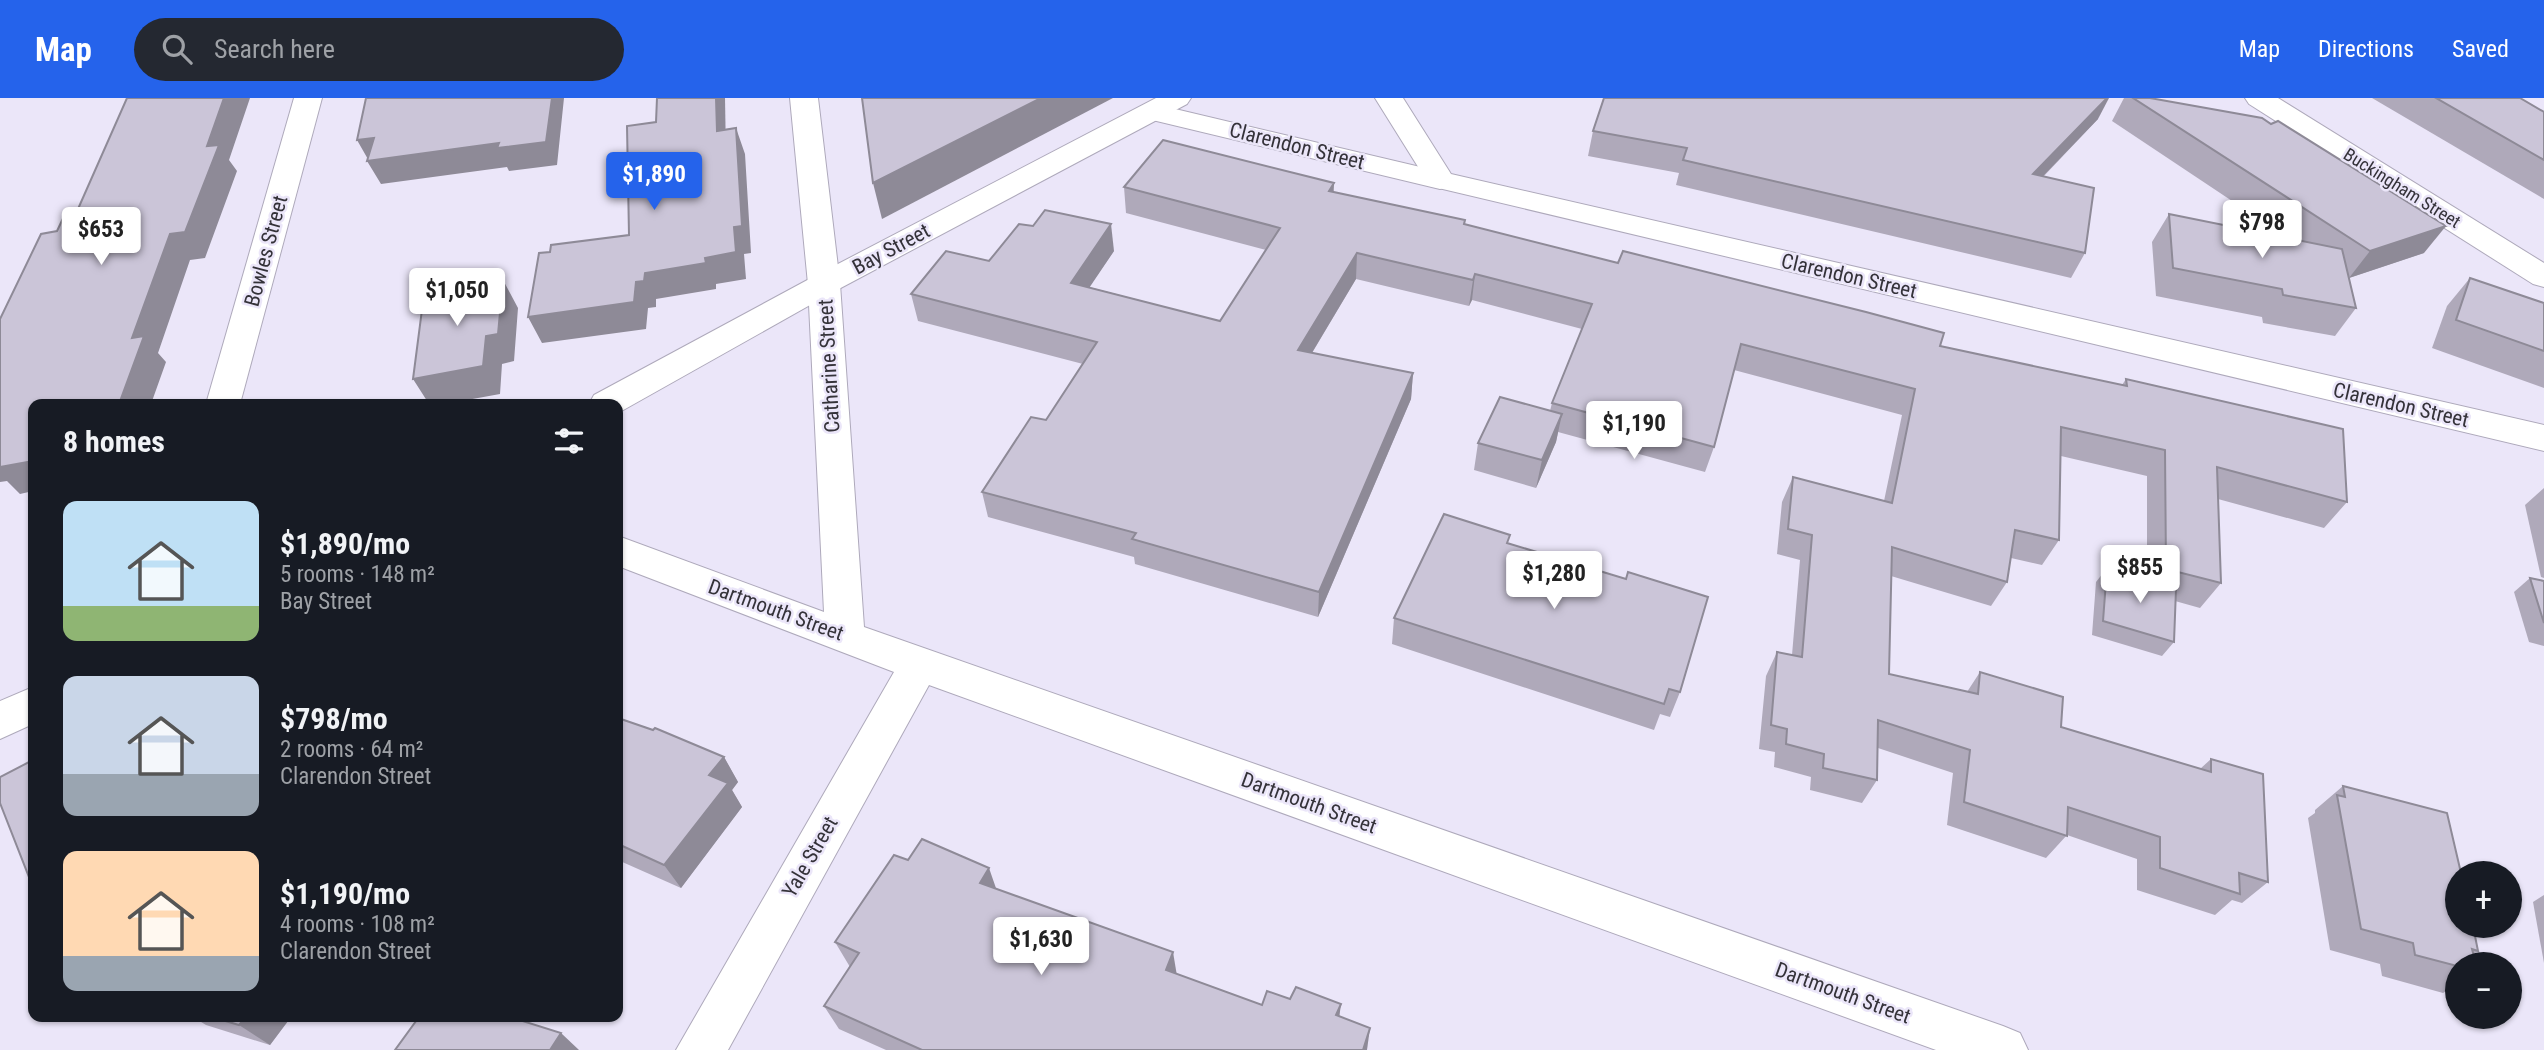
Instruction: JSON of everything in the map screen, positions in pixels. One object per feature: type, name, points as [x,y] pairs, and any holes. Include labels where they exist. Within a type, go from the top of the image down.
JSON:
[{"type":"street","name":"Bowles Street","points":[[224,399],[308,98]]},
{"type":"street","name":"Catharine Street","points":[[804,98],[824,284],[845,635]]},
{"type":"street","points":[[1389,98],[1440,180]]},
{"type":"street","name":"Buckingham Street","points":[[2259,98],[2544,278]]},
{"type":"street","name":"Bay Street","points":[[615,399],[824,284],[1166,105]]},
{"type":"street","name":"Clarendon Street","points":[[1166,105],[1440,180],[2544,438]]},
{"type":"street","name":"Dartmouth Street","points":[[623,553],[919,665],[2003,1050]]},
{"type":"street","name":"Yale Street","points":[[701,1050],[919,665]]},
{"type":"street","points":[[0,721],[28,707]]},
{"type":"building","points":[[127,98],[224,98],[207,146],[219,145],[185,232],[170,234],[132,338],[144,336],[121,399],[28,399],[28,462],[0,467],[0,319],[41,234],[57,231],[67,210],[78,209]]},
{"type":"building","points":[[366,98],[552,98],[546,142],[497,148],[499,143],[367,161],[374,138],[357,140]]},
{"type":"building","points":[[657,98],[716,98],[717,131],[736,128],[742,226],[734,227],[736,252],[705,258],[706,263],[645,273],[644,281],[636,282],[634,302],[528,317],[539,253],[550,252],[551,245],[629,235],[627,126],[656,122]]},
{"type":"building","points":[[862,98],[1041,98],[873,183]]},
{"type":"building","points":[[1604,98],[2107,98],[2033,174],[2094,188],[2085,253],[1683,160],[1687,148],[1593,131]]},
{"type":"building","points":[[2133,98],[2150,98],[2262,118],[2271,124],[2278,121],[2446,226],[2370,251]]},
{"type":"building","points":[[2436,98],[2520,98],[2544,112],[2544,160]]},
{"type":"building","points":[[1163,140],[1334,183],[1329,191],[1465,220],[1464,224],[1618,263],[1623,251],[1866,312],[1944,333],[1940,346],[2127,386],[2126,379],[2343,429],[2347,502],[2217,467],[2221,583],[2166,569],[2165,450],[2061,427],[2059,540],[2015,530],[2007,582],[1892,547],[1889,674],[1978,694],[1980,672],[2063,697],[2061,727],[2211,772],[2211,759],[2263,774],[2268,882],[2239,873],[2240,894],[2160,868],[2160,837],[2068,807],[2067,836],[1964,802],[1970,750],[1878,720],[1877,780],[1823,768],[1824,754],[1786,744],[1787,729],[1771,725],[1777,652],[1802,657],[1812,535],[1788,529],[1793,477],[1892,503],[1915,389],[1741,344],[1714,447],[1552,403],[1592,304],[1475,274],[1473,280],[1357,253],[1298,350],[1413,373],[1319,592],[1132,539],[1136,533],[982,492],[1031,417],[1046,420],[1097,342],[911,294],[946,251],[989,261],[1019,224],[1033,226],[1045,210],[1111,224],[1071,283],[1220,321],[1280,228],[1124,187]]},
{"type":"building","points":[[2169,214],[2342,249],[2356,308],[2283,295],[2282,289],[2173,268]]},
{"type":"building","points":[[2470,278],[2544,303],[2544,351],[2456,320]]},
{"type":"building","points":[[503,280],[498,334],[486,336],[483,366],[413,379],[424,294]]},
{"type":"building","points":[[1500,397],[1562,414],[1542,460],[1478,443]]},
{"type":"building","points":[[1444,514],[1510,535],[1507,543],[1626,579],[1628,572],[1708,597],[1680,692],[1669,689],[1664,704],[1394,618]]},
{"type":"building","points":[[2107,568],[2176,589],[2174,642],[2103,621]]},
{"type":"building","points":[[2530,578],[2544,581],[2544,623]]},
{"type":"building","points":[[623,720],[653,730],[655,728],[724,757],[709,775],[728,783],[664,865],[623,846]]},
{"type":"building","points":[[28,763],[28,874],[0,803],[0,777]]},
{"type":"building","points":[[2343,786],[2447,813],[2458,861],[2445,861],[2445,938],[2475,938],[2478,951],[2472,949],[2473,952],[2445,952],[2445,963],[2415,955],[2413,943],[2361,929],[2337,795],[2345,797]]},
{"type":"building","points":[[922,839],[989,868],[980,883],[1173,952],[1166,970],[1262,1005],[1267,991],[1290,999],[1296,987],[1341,1004],[1336,1015],[1370,1028],[1363,1050],[922,1050],[824,1006],[859,953],[835,942],[894,855],[908,860]]},
{"type":"building","points":[[415,1022],[526,1022],[561,1033],[550,1050],[395,1050]]}]
